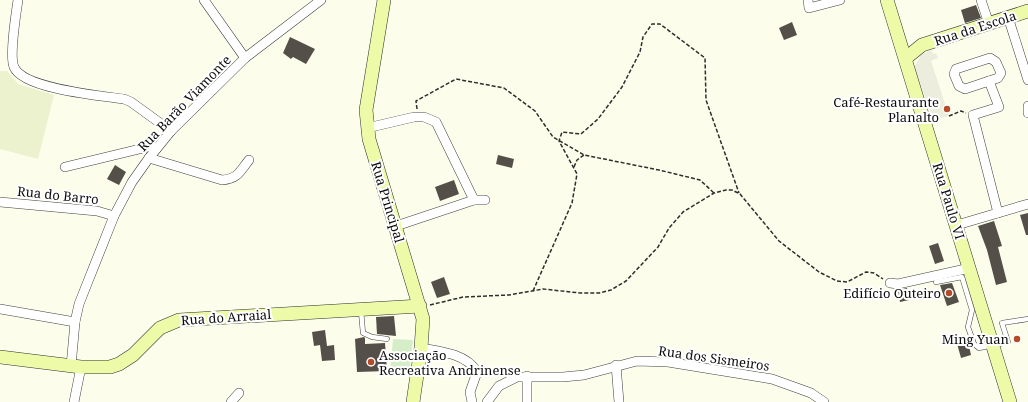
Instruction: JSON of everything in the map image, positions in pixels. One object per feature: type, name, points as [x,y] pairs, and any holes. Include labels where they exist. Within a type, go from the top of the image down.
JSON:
[{"type":"main road","name":"Rua Principal","points":[[384,0],[366,110],[367,128],[420,306],[423,325],[413,402]]},
{"type":"main road","name":"Rua Paulo VI","points":[[887,0],[970,268],[970,287],[993,345],[1010,402]]},
{"type":"main road","name":"Rua da Escola","points":[[906,58],[922,45],[1028,11]]},
{"type":"main road","name":"Rua da Escola","points":[[900,41],[922,45]]},
{"type":"main road","name":"Rua do Arraial","points":[[0,357],[76,367],[106,368],[119,364],[141,348],[160,328],[179,320],[420,306]]},
{"type":"street","points":[[18,0],[12,57],[14,67],[19,74],[63,91],[124,99],[131,102],[171,131]]},
{"type":"street","points":[[204,0],[245,58]]},
{"type":"street","name":"Rua Barão Viamonte","points":[[74,402],[76,367],[75,322],[80,304],[114,216],[132,182],[171,131],[245,58],[321,0]]},
{"type":"street","points":[[808,0],[810,8],[840,0]]},
{"type":"street","points":[[981,0],[990,24]]},
{"type":"street","points":[[1008,17],[1028,80]]},
{"type":"street","points":[[990,58],[996,62],[1000,73],[998,78],[989,81],[962,88],[959,86],[954,71],[990,58]]},
{"type":"street","points":[[989,81],[999,106],[973,115],[998,213]]},
{"type":"street","points":[[1028,106],[1028,114]]},
{"type":"street","points":[[367,128],[417,117],[424,117],[436,122],[474,200]]},
{"type":"street","points":[[65,167],[152,146],[156,149]]},
{"type":"street","points":[[149,158],[222,180],[231,179],[237,175],[249,160]]},
{"type":"street","points":[[396,226],[474,200],[485,200]]},
{"type":"street","name":"Rua do Barro","points":[[0,202],[97,211],[114,216]]},
{"type":"street","points":[[956,225],[1028,204]]},
{"type":"street","points":[[890,283],[898,284],[970,268]]},
{"type":"street","points":[[0,309],[75,322]]},
{"type":"street","points":[[421,348],[442,352],[464,360],[474,366],[477,372],[470,392],[472,402]]},
{"type":"street","name":"Rua dos Sismeiros","points":[[487,402],[499,386],[517,377],[563,377],[584,375],[616,365],[637,361],[668,362],[772,379],[811,393],[824,402]]},
{"type":"street","points":[[616,365],[619,402]]},
{"type":"street","points":[[527,376],[527,402]]},
{"type":"street","points":[[231,402],[238,393]]},
{"type":"lane","points":[[936,282],[962,277],[970,287],[972,310],[968,327],[974,344],[979,348],[1008,342],[1002,323],[1028,319]]},
{"type":"lane","points":[[361,309],[363,333],[372,337],[386,338]]},
{"type":"path","points":[[533,291],[572,203],[577,174],[559,141],[562,132],[581,134],[598,119],[622,87],[640,52],[643,37],[652,24],[660,24],[705,58],[706,100],[740,194],[779,241],[819,272],[837,281],[847,282],[866,272],[874,273],[890,283]]},
{"type":"path","points":[[417,117],[416,101],[456,79],[504,88],[535,111],[553,137],[584,155],[700,180],[714,193]]},
{"type":"path","points":[[949,116],[961,111]]},
{"type":"path","points":[[574,167],[577,160],[584,155]]},
{"type":"path","points":[[420,306],[440,304],[463,297],[508,295],[543,289],[587,293],[611,290],[626,281],[658,248],[669,228],[683,212],[714,193],[732,190],[740,194]]},
{"type":"green space","points":[[0,71],[7,71],[18,84],[54,95],[38,159],[0,149]]},
{"type":"green space","points":[[393,339],[413,340],[409,374],[390,372]]},
{"type":"shaded area","points":[[931,50],[933,54],[936,53],[938,58],[931,61],[949,116],[933,120],[918,77],[914,73],[914,68],[921,55]]},
{"type":"building","points":[[976,5],[981,18],[965,23],[961,10]]},
{"type":"building","points":[[792,22],[797,35],[784,40],[779,28]]},
{"type":"building","points":[[290,37],[315,49],[306,64],[293,57],[291,59],[283,53]]},
{"type":"building","points":[[498,155],[514,159],[512,168],[496,164]]},
{"type":"building","points":[[115,165],[126,172],[119,185],[107,179]]},
{"type":"building","points":[[454,180],[459,194],[440,201],[435,187]]},
{"type":"building","points":[[1028,213],[1028,235],[1026,235],[1020,215]]},
{"type":"building","points":[[994,221],[1002,246],[998,247],[1007,282],[996,285],[987,250],[978,226]]},
{"type":"building","points":[[938,243],[944,261],[935,264],[929,246]]},
{"type":"building","points":[[444,277],[450,294],[437,298],[431,282]]},
{"type":"building","name":"Edifício Outeiro","points":[[952,283],[959,302],[947,306],[940,285]]},
{"type":"building","points":[[907,288],[909,300],[900,302],[898,290]]},
{"type":"building","points":[[394,316],[396,336],[377,334],[376,317]]},
{"type":"building","points":[[325,330],[327,346],[334,345],[335,360],[322,361],[320,345],[314,346],[312,332]]},
{"type":"building","name":"Associação Recreativa Andrinense","points":[[364,337],[365,344],[385,343],[387,371],[357,372],[355,339]]},
{"type":"building","points":[[967,337],[971,355],[961,358],[956,340]]},
{"type":"place","name":"Café-Restaurante Planalto","points":[[947,109]]},
{"type":"place","name":"Edifício Outeiro","points":[[949,293]]},
{"type":"place","name":"Ming Yuan","points":[[1017,339]]},
{"type":"place","name":"Associação Recreativa Andrinense","points":[[371,362]]}]
